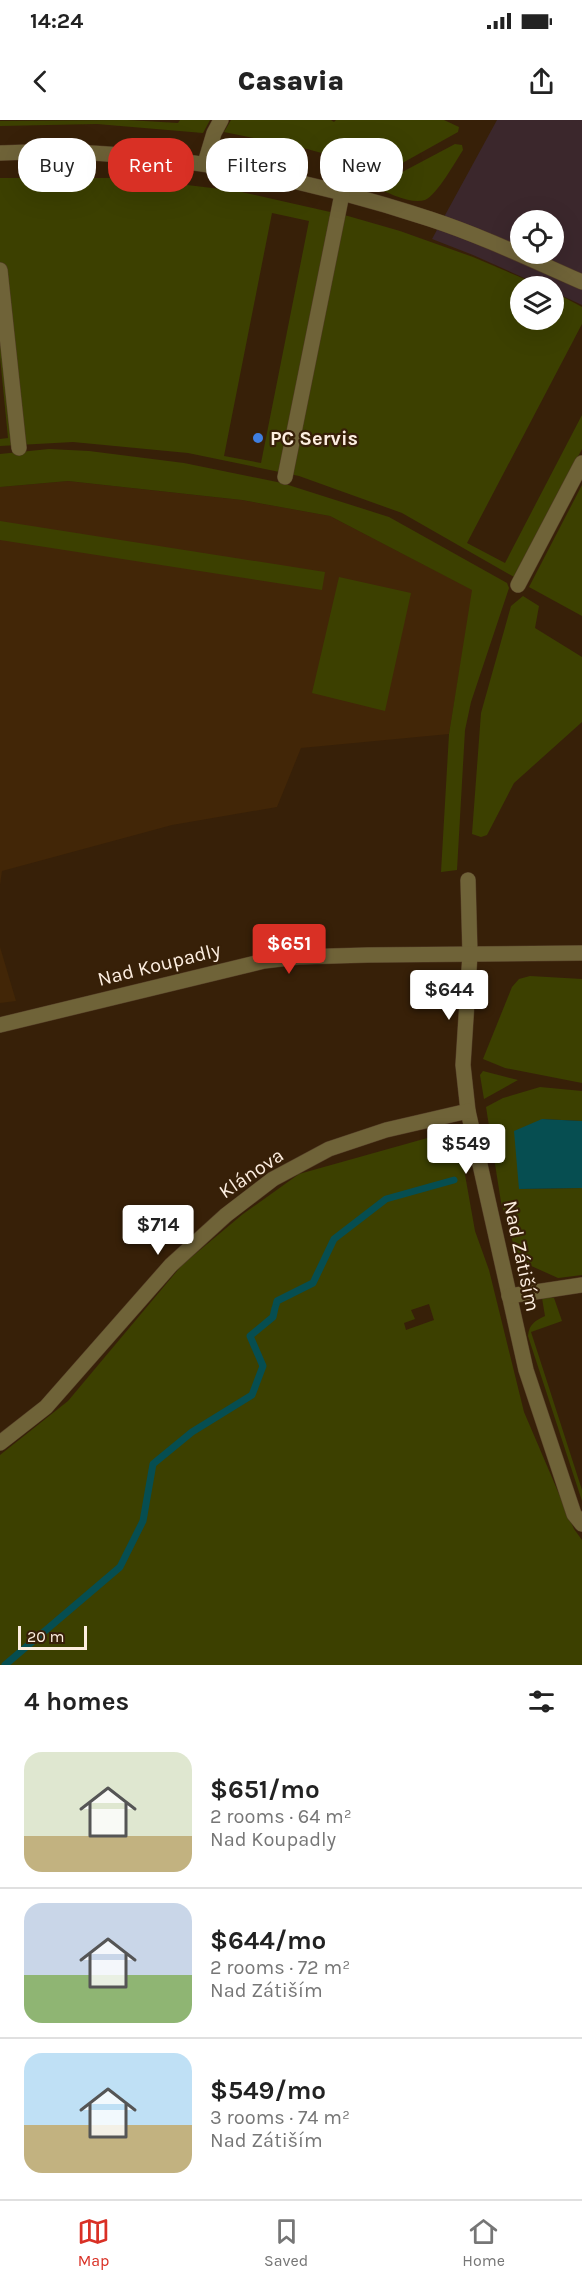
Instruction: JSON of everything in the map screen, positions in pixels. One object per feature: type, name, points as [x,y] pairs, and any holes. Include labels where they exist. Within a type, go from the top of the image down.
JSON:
[{"type":"street","points":[[205,163],[214,133],[221,120]]},
{"type":"street","points":[[0,153],[50,150],[205,163],[260,173],[431,220],[517,253],[582,282]]},
{"type":"street","points":[[285,477],[342,194]]},
{"type":"street","points":[[0,270],[19,448]]},
{"type":"street","points":[[518,585],[582,463]]},
{"type":"street","name":"Nad Zátiším","points":[[468,880],[470,954],[463,1065],[468,1111],[526,1370],[574,1514],[582,1524]]},
{"type":"street","name":"Nad Koupadly","points":[[0,1025],[264,961],[298,957],[582,953]]},
{"type":"street","name":"Klánova","points":[[0,1443],[46,1407],[171,1265],[226,1215],[273,1179],[329,1149],[386,1130],[468,1111]]},
{"type":"street","points":[[509,1296],[582,1285]]},
{"type":"shaded area","points":[[127,120],[178,123],[180,120],[210,120],[203,133],[97,124],[0,126],[0,121]]},
{"type":"shaded area","points":[[231,120],[331,120],[334,122],[336,120],[444,120],[459,127],[458,132],[403,163],[403,138],[320,138],[320,153],[308,149],[308,138],[253,138],[224,132]]},
{"type":"shaded area","points":[[497,120],[582,120],[582,305],[564,297],[564,276],[520,276],[432,239]]},
{"type":"shaded area","points":[[455,144],[462,145],[463,150],[440,185],[425,200],[413,201],[385,192],[403,192],[403,172]]},
{"type":"shaded area","points":[[0,178],[18,178],[18,192],[96,192],[96,178],[108,178],[108,192],[194,192],[194,186],[206,187],[206,192],[241,192],[348,216],[400,231],[473,257],[518,276],[510,276],[510,330],[564,330],[564,297],[582,307],[582,324],[467,543],[505,563],[582,415],[582,449],[514,577],[402,513],[299,476],[188,453],[73,442],[0,446],[0,439],[8,438],[0,357]],"holes":[[[272,213],[309,221],[261,463],[224,456]]]},
{"type":"shaded area","points":[[49,449],[89,451],[184,463],[282,483],[389,517],[507,583],[509,588],[471,702],[465,730],[457,870],[441,872],[449,734],[472,590],[330,516],[242,500],[68,481],[0,487],[0,454]]},
{"type":"shaded area","points":[[68,481],[242,500],[330,516],[473,590],[449,734],[301,748],[277,807],[172,825],[2,871],[0,885],[0,487]]},
{"type":"shaded area","points":[[582,485],[582,616],[529,587]]},
{"type":"shaded area","points":[[0,521],[325,572],[322,590],[0,540]]},
{"type":"shaded area","points":[[339,577],[411,593],[385,711],[312,693]]},
{"type":"shaded area","points":[[523,596],[539,606],[535,628],[582,657],[582,722],[514,783],[487,835],[481,837],[472,834],[481,713],[511,606]]},
{"type":"shaded area","points":[[0,947],[16,1001],[0,1003]]},
{"type":"shaded area","points":[[530,976],[582,979],[582,1083],[505,1068],[483,1059],[512,987],[519,979]]},
{"type":"shaded area","points":[[483,1071],[518,1080],[484,1099],[480,1075]]},
{"type":"shaded area","points":[[540,1087],[582,1091],[582,1121],[542,1119],[519,1189],[582,1188],[582,1275],[558,1278],[518,1260],[501,1202],[486,1107],[503,1098]]},
{"type":"shaded area","points":[[438,1135],[459,1141],[475,1231],[489,1270],[524,1412],[574,1529],[582,1540],[582,1665],[0,1665],[0,1455],[68,1401],[182,1265],[243,1214],[299,1174]],"holes":[[[429,1304],[434,1320],[406,1330],[404,1323],[415,1319],[411,1310]]]},
{"type":"shaded area","points":[[542,1298],[554,1298],[562,1321],[531,1332],[582,1490],[582,1501],[528,1336],[533,1323],[545,1316]]},
{"type":"water","points":[[542,1119],[582,1121],[582,1188],[519,1189],[514,1131]]},
{"type":"waterway","points":[[276,1305],[277,1301],[313,1283],[334,1239],[386,1199],[454,1180]]},
{"type":"waterway","points":[[5,1665],[120,1567],[143,1521],[153,1464],[192,1432],[252,1395],[263,1366],[250,1336],[273,1317],[275,1308]]},
{"type":"place","name":"PC Servis","points":[[258,438]]}]
